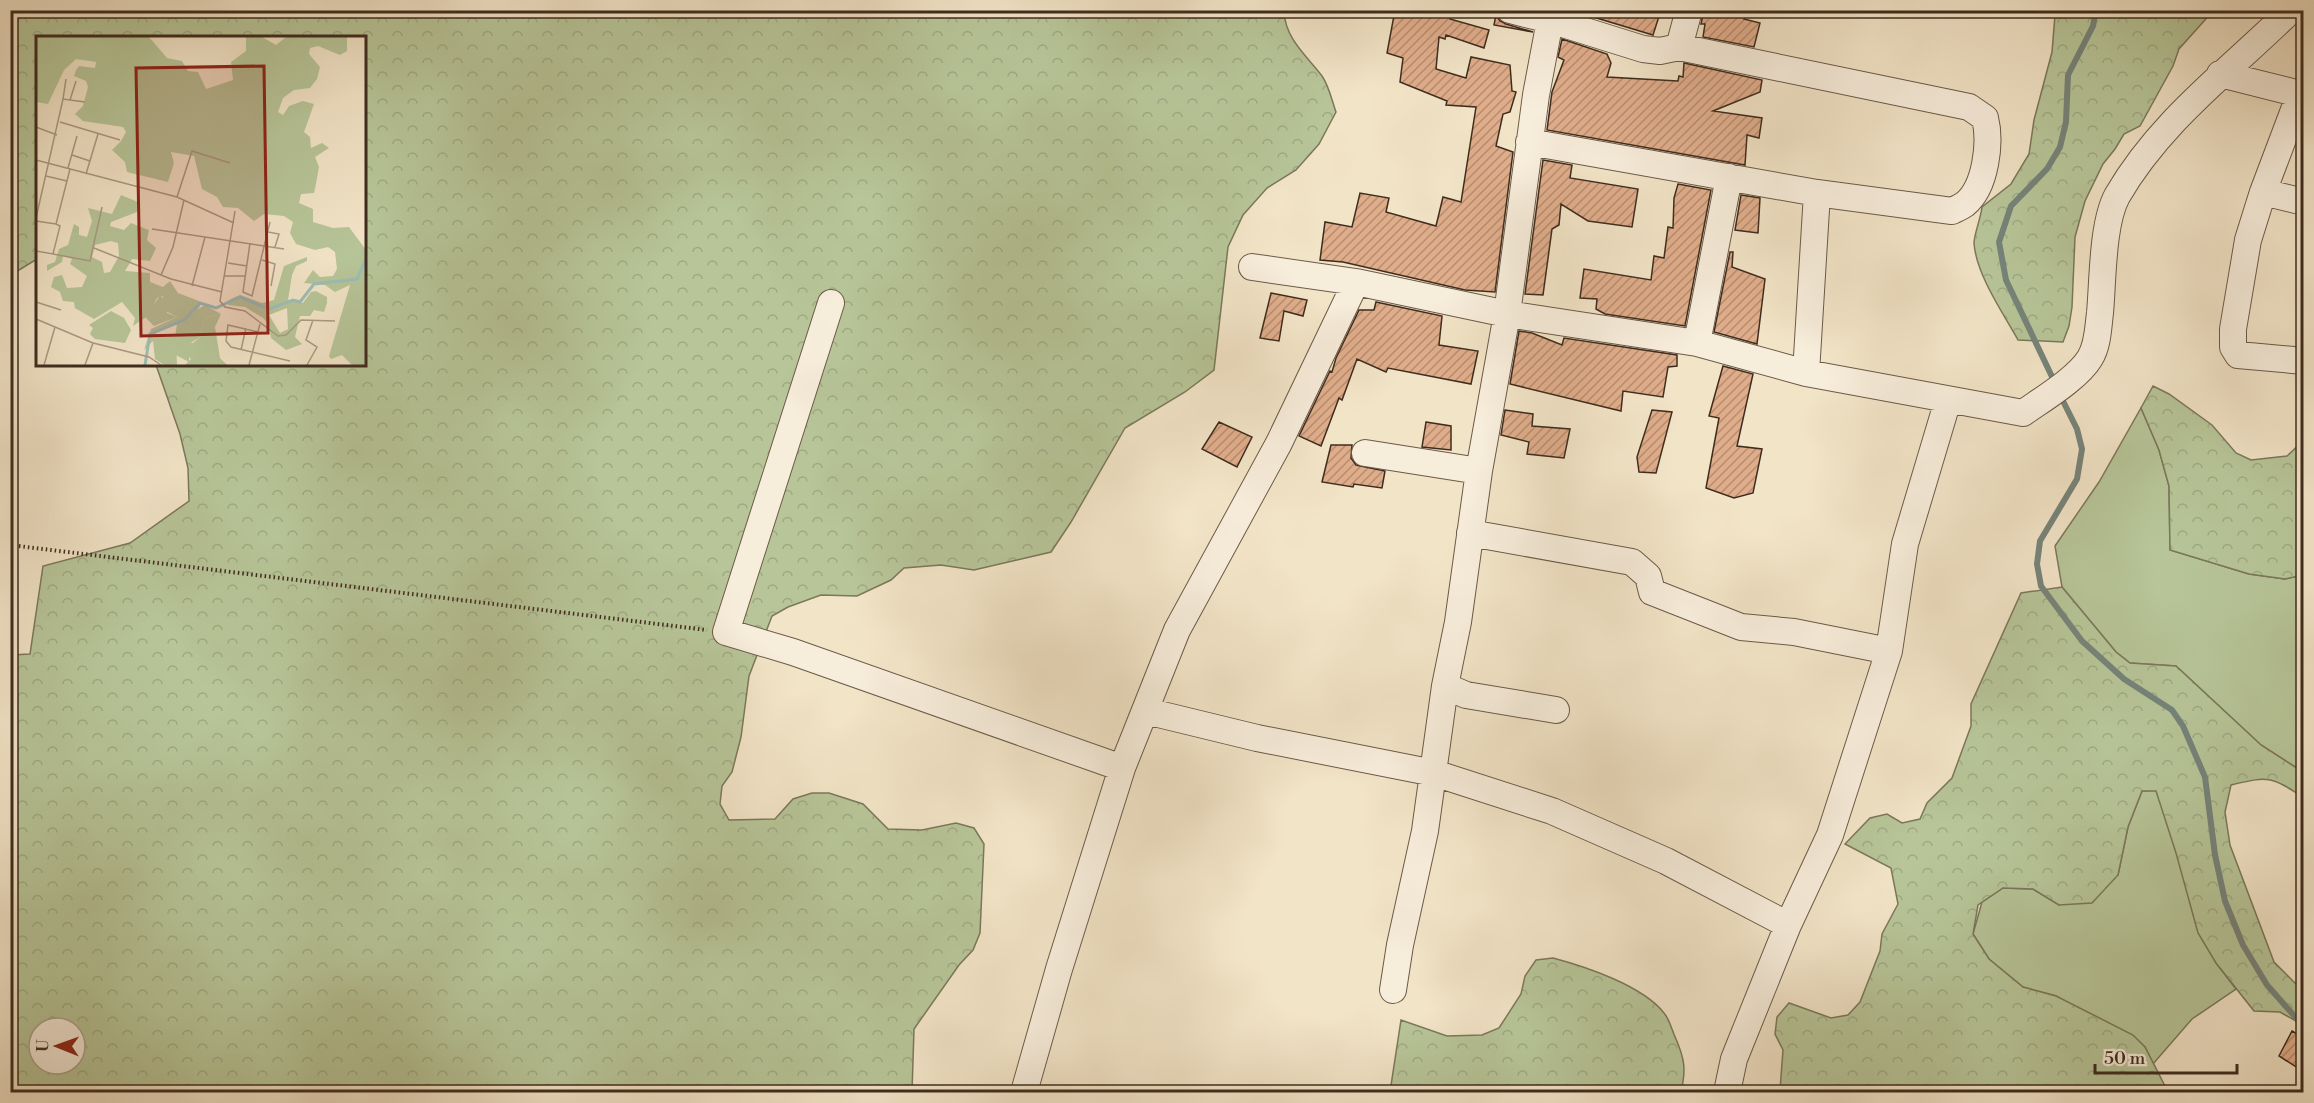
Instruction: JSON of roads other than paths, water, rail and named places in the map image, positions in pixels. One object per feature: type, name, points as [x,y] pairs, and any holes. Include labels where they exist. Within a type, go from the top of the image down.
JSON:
[{"type":"street","points":[[1510,10],[1551,15],[1643,50],[1660,51],[1678,47],[1969,107],[1985,118],[1989,134],[1981,181],[1966,204],[1952,211],[1817,193],[1529,142]]},
{"type":"street","points":[[1678,47],[1689,10]]},
{"type":"street","points":[[1252,267],[1356,282],[1507,314],[1697,343],[1806,373],[2023,413],[2077,373],[2091,358],[2098,336],[2108,225],[2115,199],[2137,165],[2177,116],[2220,74],[2252,49],[2291,10]]},
{"type":"street","points":[[1393,990],[1400,945],[1425,831],[1479,471],[1507,314],[1529,142],[1551,15]]},
{"type":"street","points":[[2220,74],[2302,94],[2263,192],[2248,240],[2233,329],[2233,347],[2238,356],[2304,361]]},
{"type":"street","points":[[1697,343],[1729,177]]},
{"type":"street","points":[[2263,192],[2304,202]]},
{"type":"street","points":[[1806,373],[1817,193]]},
{"type":"street","points":[[1024,1092],[1059,969],[1122,768],[1177,630],[1279,443],[1356,282]]},
{"type":"street","points":[[831,303],[726,632],[793,652],[1122,768]]},
{"type":"street","points":[[1727,1092],[1734,1059],[1788,925],[1830,835],[1889,651],[1905,544],[1948,400]]},
{"type":"street","points":[[1365,453],[1479,471]]},
{"type":"street","points":[[1470,533],[1632,562],[1648,576],[1652,592],[1741,627],[1794,632],[1889,651]]},
{"type":"street","points":[[1445,686],[1466,695],[1556,710]]},
{"type":"street","points":[[1146,711],[1257,738],[1434,773],[1552,811],[1666,861],[1788,925]]},
{"type":"waterway","points":[[2055,383],[2006,280],[1999,242],[2011,206],[2047,169],[2060,147],[2066,122],[2068,75],[2093,26],[2096,10]]},
{"type":"waterway","points":[[2060,395],[2077,429],[2082,449],[2077,479],[2040,541],[2037,564],[2041,586],[2082,641],[2124,679],[2172,710],[2183,726],[2205,777],[2215,855],[2225,901],[2243,945],[2267,985],[2298,1020],[2304,1023]]}]
